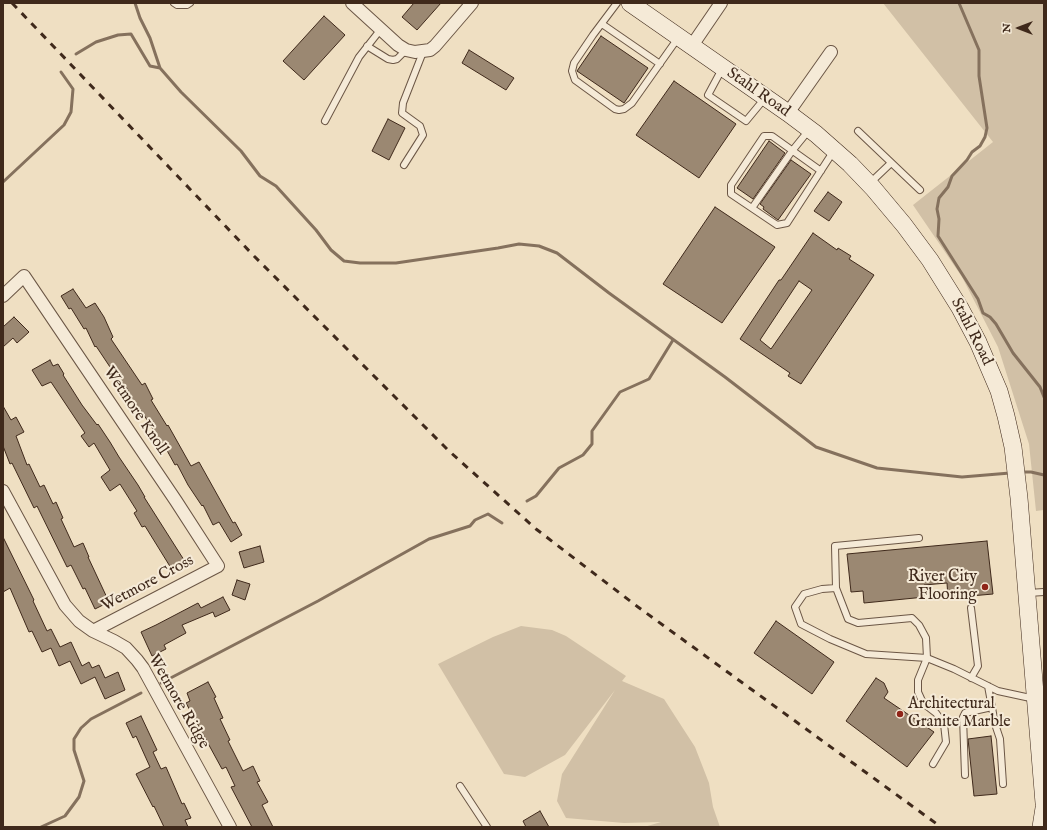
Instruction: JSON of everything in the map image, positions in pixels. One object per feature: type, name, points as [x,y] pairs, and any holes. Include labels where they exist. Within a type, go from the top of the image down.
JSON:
[{"type":"street","points":[[352,3],[398,45],[406,50],[415,52],[424,52],[435,46],[472,3]]},
{"type":"street","name":"Stahl Road","points":[[630,3],[788,114],[834,150],[869,184],[904,225],[926,255],[960,308],[988,363],[999,391],[1013,447],[1019,498],[1044,804]]},
{"type":"street","points":[[685,42],[721,3]]},
{"type":"street","points":[[788,114],[832,52]]},
{"type":"street","name":"Wetmore Knoll","points":[[3,296],[24,276],[218,566]]},
{"type":"street","name":"Wetmore Ridge","points":[[3,491],[65,605],[80,621],[93,631],[126,648],[143,668],[230,827]]},
{"type":"street","name":"Wetmore Cross","points":[[93,631],[218,566]]},
{"type":"street","points":[[1041,827],[1044,808]]},
{"type":"lane","points":[[174,3],[177,5],[187,5],[190,3]]},
{"type":"lane","points":[[617,3],[574,63],[572,71],[575,80],[615,109],[624,109],[632,103],[660,64],[685,42]]},
{"type":"lane","points":[[602,24],[660,64]]},
{"type":"lane","points":[[325,121],[359,57],[381,29]]},
{"type":"lane","points":[[367,46],[388,59],[393,60],[397,59],[406,50]]},
{"type":"lane","points":[[404,165],[423,135],[420,126],[402,113],[403,103],[424,52]]},
{"type":"lane","points":[[723,68],[708,95],[746,121],[765,98]]},
{"type":"lane","points":[[752,208],[792,151],[809,130]]},
{"type":"lane","points":[[858,131],[920,190]]},
{"type":"lane","points":[[821,171],[772,136],[764,136],[731,186],[731,194],[777,225],[787,223],[821,171],[834,150]]},
{"type":"lane","points":[[869,184],[891,163]]},
{"type":"lane","points":[[919,538],[835,546],[836,588],[848,619],[858,623],[912,618],[919,625],[926,638],[926,658],[918,680],[918,692],[923,703],[936,713],[944,724],[946,742],[933,764]]},
{"type":"lane","points":[[836,588],[822,589],[804,594],[795,607],[801,624],[830,640],[866,654],[926,658],[998,691],[1036,699]]},
{"type":"lane","points":[[1027,593],[1044,592]]},
{"type":"lane","points":[[971,608],[978,666],[972,678]]},
{"type":"lane","points":[[988,686],[995,724],[1000,739],[1003,784]]},
{"type":"lane","points":[[965,775],[963,717],[966,713],[992,707]]},
{"type":"lane","points":[[460,786],[487,827]]},
{"type":"shaded area","points":[[883,3],[1044,3],[1044,510],[1036,511],[1029,444],[998,347],[962,277],[913,205],[993,142]]},
{"type":"shaded area","points":[[521,626],[552,630],[566,636],[626,676],[622,681],[664,699],[695,747],[709,783],[713,807],[720,827],[644,827],[661,822],[624,823],[566,818],[557,801],[562,774],[615,690],[565,755],[525,777],[504,774],[438,664],[493,637]]},
{"type":"building","points":[[414,3],[441,3],[417,30],[402,17]]},
{"type":"building","points":[[324,16],[345,35],[304,80],[283,61]]},
{"type":"building","points":[[601,36],[648,68],[624,103],[577,71]]},
{"type":"building","points":[[469,50],[514,78],[506,90],[462,63]]},
{"type":"building","points":[[674,81],[736,124],[699,178],[636,135]]},
{"type":"building","points":[[388,119],[405,128],[389,160],[372,151]]},
{"type":"building","points":[[769,141],[785,153],[753,199],[737,188]]},
{"type":"building","points":[[791,160],[811,174],[778,220],[763,209],[764,207],[760,204]]},
{"type":"building","points":[[828,192],[842,202],[829,221],[814,211]]},
{"type":"building","points":[[715,207],[775,247],[722,323],[663,284]]},
{"type":"building","points":[[813,233],[837,250],[838,248],[851,256],[849,259],[874,275],[801,384],[788,376],[790,373],[740,339],[779,280],[781,280]],"holes":[[[799,281],[812,290],[771,349],[760,340]]]},
{"type":"building","points":[[73,289],[86,308],[95,303],[104,317],[113,337],[111,339],[142,385],[145,383],[153,399],[151,400],[167,426],[168,425],[191,466],[199,462],[233,523],[235,522],[242,535],[231,542],[219,522],[213,525],[203,505],[202,506],[188,485],[177,464],[175,465],[164,445],[162,445],[138,406],[137,407],[126,387],[124,388],[96,346],[95,347],[86,328],[84,329],[71,308],[69,309],[61,296]]},
{"type":"building","points":[[14,317],[29,332],[17,343],[13,338],[3,347],[3,327]]},
{"type":"building","points":[[50,360],[53,366],[58,364],[64,374],[63,375],[82,405],[97,425],[98,424],[110,442],[184,560],[171,568],[145,526],[142,527],[134,513],[137,511],[120,484],[110,491],[101,477],[110,470],[94,443],[89,447],[81,436],[85,433],[51,382],[42,386],[32,370]]},
{"type":"building","points":[[3,406],[11,420],[16,417],[24,432],[16,436],[27,465],[29,464],[40,487],[44,485],[53,504],[56,502],[63,518],[61,519],[74,547],[83,543],[109,602],[95,609],[85,588],[83,589],[71,565],[67,567],[37,506],[34,508],[12,463],[10,464],[3,446]]},
{"type":"building","points":[[3,537],[34,600],[33,601],[47,631],[51,629],[60,647],[71,642],[82,666],[89,662],[92,668],[99,665],[105,678],[118,672],[125,690],[105,699],[95,677],[81,684],[70,661],[59,666],[51,648],[42,652],[32,631],[29,632],[10,588],[3,592]]},
{"type":"building","points":[[987,541],[993,594],[948,598],[947,583],[924,585],[925,597],[864,603],[863,591],[851,592],[847,554]]},
{"type":"building","points":[[260,546],[264,562],[244,568],[239,552]]},
{"type":"building","points":[[237,580],[250,584],[245,600],[232,595]]},
{"type":"building","points":[[223,597],[230,610],[215,617],[213,612],[182,625],[186,633],[164,645],[166,649],[152,656],[141,632],[198,603],[201,608]]},
{"type":"building","points":[[776,621],[834,662],[812,694],[754,653]]},
{"type":"building","points":[[876,678],[884,683],[888,692],[884,698],[934,732],[907,767],[846,721]]},
{"type":"building","points":[[208,682],[216,697],[214,698],[223,718],[220,719],[230,740],[228,741],[243,771],[253,766],[260,781],[257,782],[268,802],[262,805],[273,827],[252,827],[231,787],[235,786],[226,767],[222,769],[186,703],[190,701],[187,693]]},
{"type":"building","points":[[141,716],[157,750],[153,752],[161,769],[166,767],[182,804],[184,803],[191,818],[185,820],[188,827],[164,827],[136,774],[150,767],[136,736],[133,738],[126,723]]},
{"type":"building","points":[[991,736],[997,794],[974,796],[968,739]]},
{"type":"building","points":[[540,811],[549,827],[526,827],[523,821]]},
{"type":"waterway","points":[[135,3],[140,18],[150,38],[160,68],[181,92],[241,151],[260,176],[276,186],[316,230],[331,250],[344,261],[360,263],[396,263],[519,244],[539,246],[557,253],[609,293],[725,377],[816,447],[877,468],[962,477],[1010,473]]},
{"type":"waterway","points":[[959,3],[979,50],[979,76],[987,128],[985,137],[980,146],[972,152],[967,160],[952,176],[948,187],[939,198],[937,209],[939,219],[938,236],[978,299],[983,313],[990,317],[996,324],[1013,353],[1040,387],[1044,397]]},
{"type":"waterway","points":[[76,54],[96,42],[118,35],[131,34],[150,66],[160,68]]},
{"type":"waterway","points":[[3,182],[64,125],[71,112],[73,89],[61,72]]},
{"type":"waterway","points":[[527,501],[536,496],[559,468],[583,455],[592,444],[592,431],[620,392],[649,379],[673,340]]},
{"type":"waterway","points":[[1022,472],[1031,472],[1044,475]]},
{"type":"waterway","points":[[161,683],[318,601],[429,539],[470,526],[475,520],[488,514],[502,523]]},
{"type":"waterway","points":[[41,827],[65,816],[79,797],[84,781],[74,750],[74,739],[81,728],[91,719],[141,693]]},
{"type":"railway","points":[[12,3],[254,256],[449,451],[536,529],[638,607],[941,827]]},
{"type":"place","name":"River City Flooring","points":[[985,587]]},
{"type":"place","name":"Architectural Granite Marble","points":[[900,714]]}]
